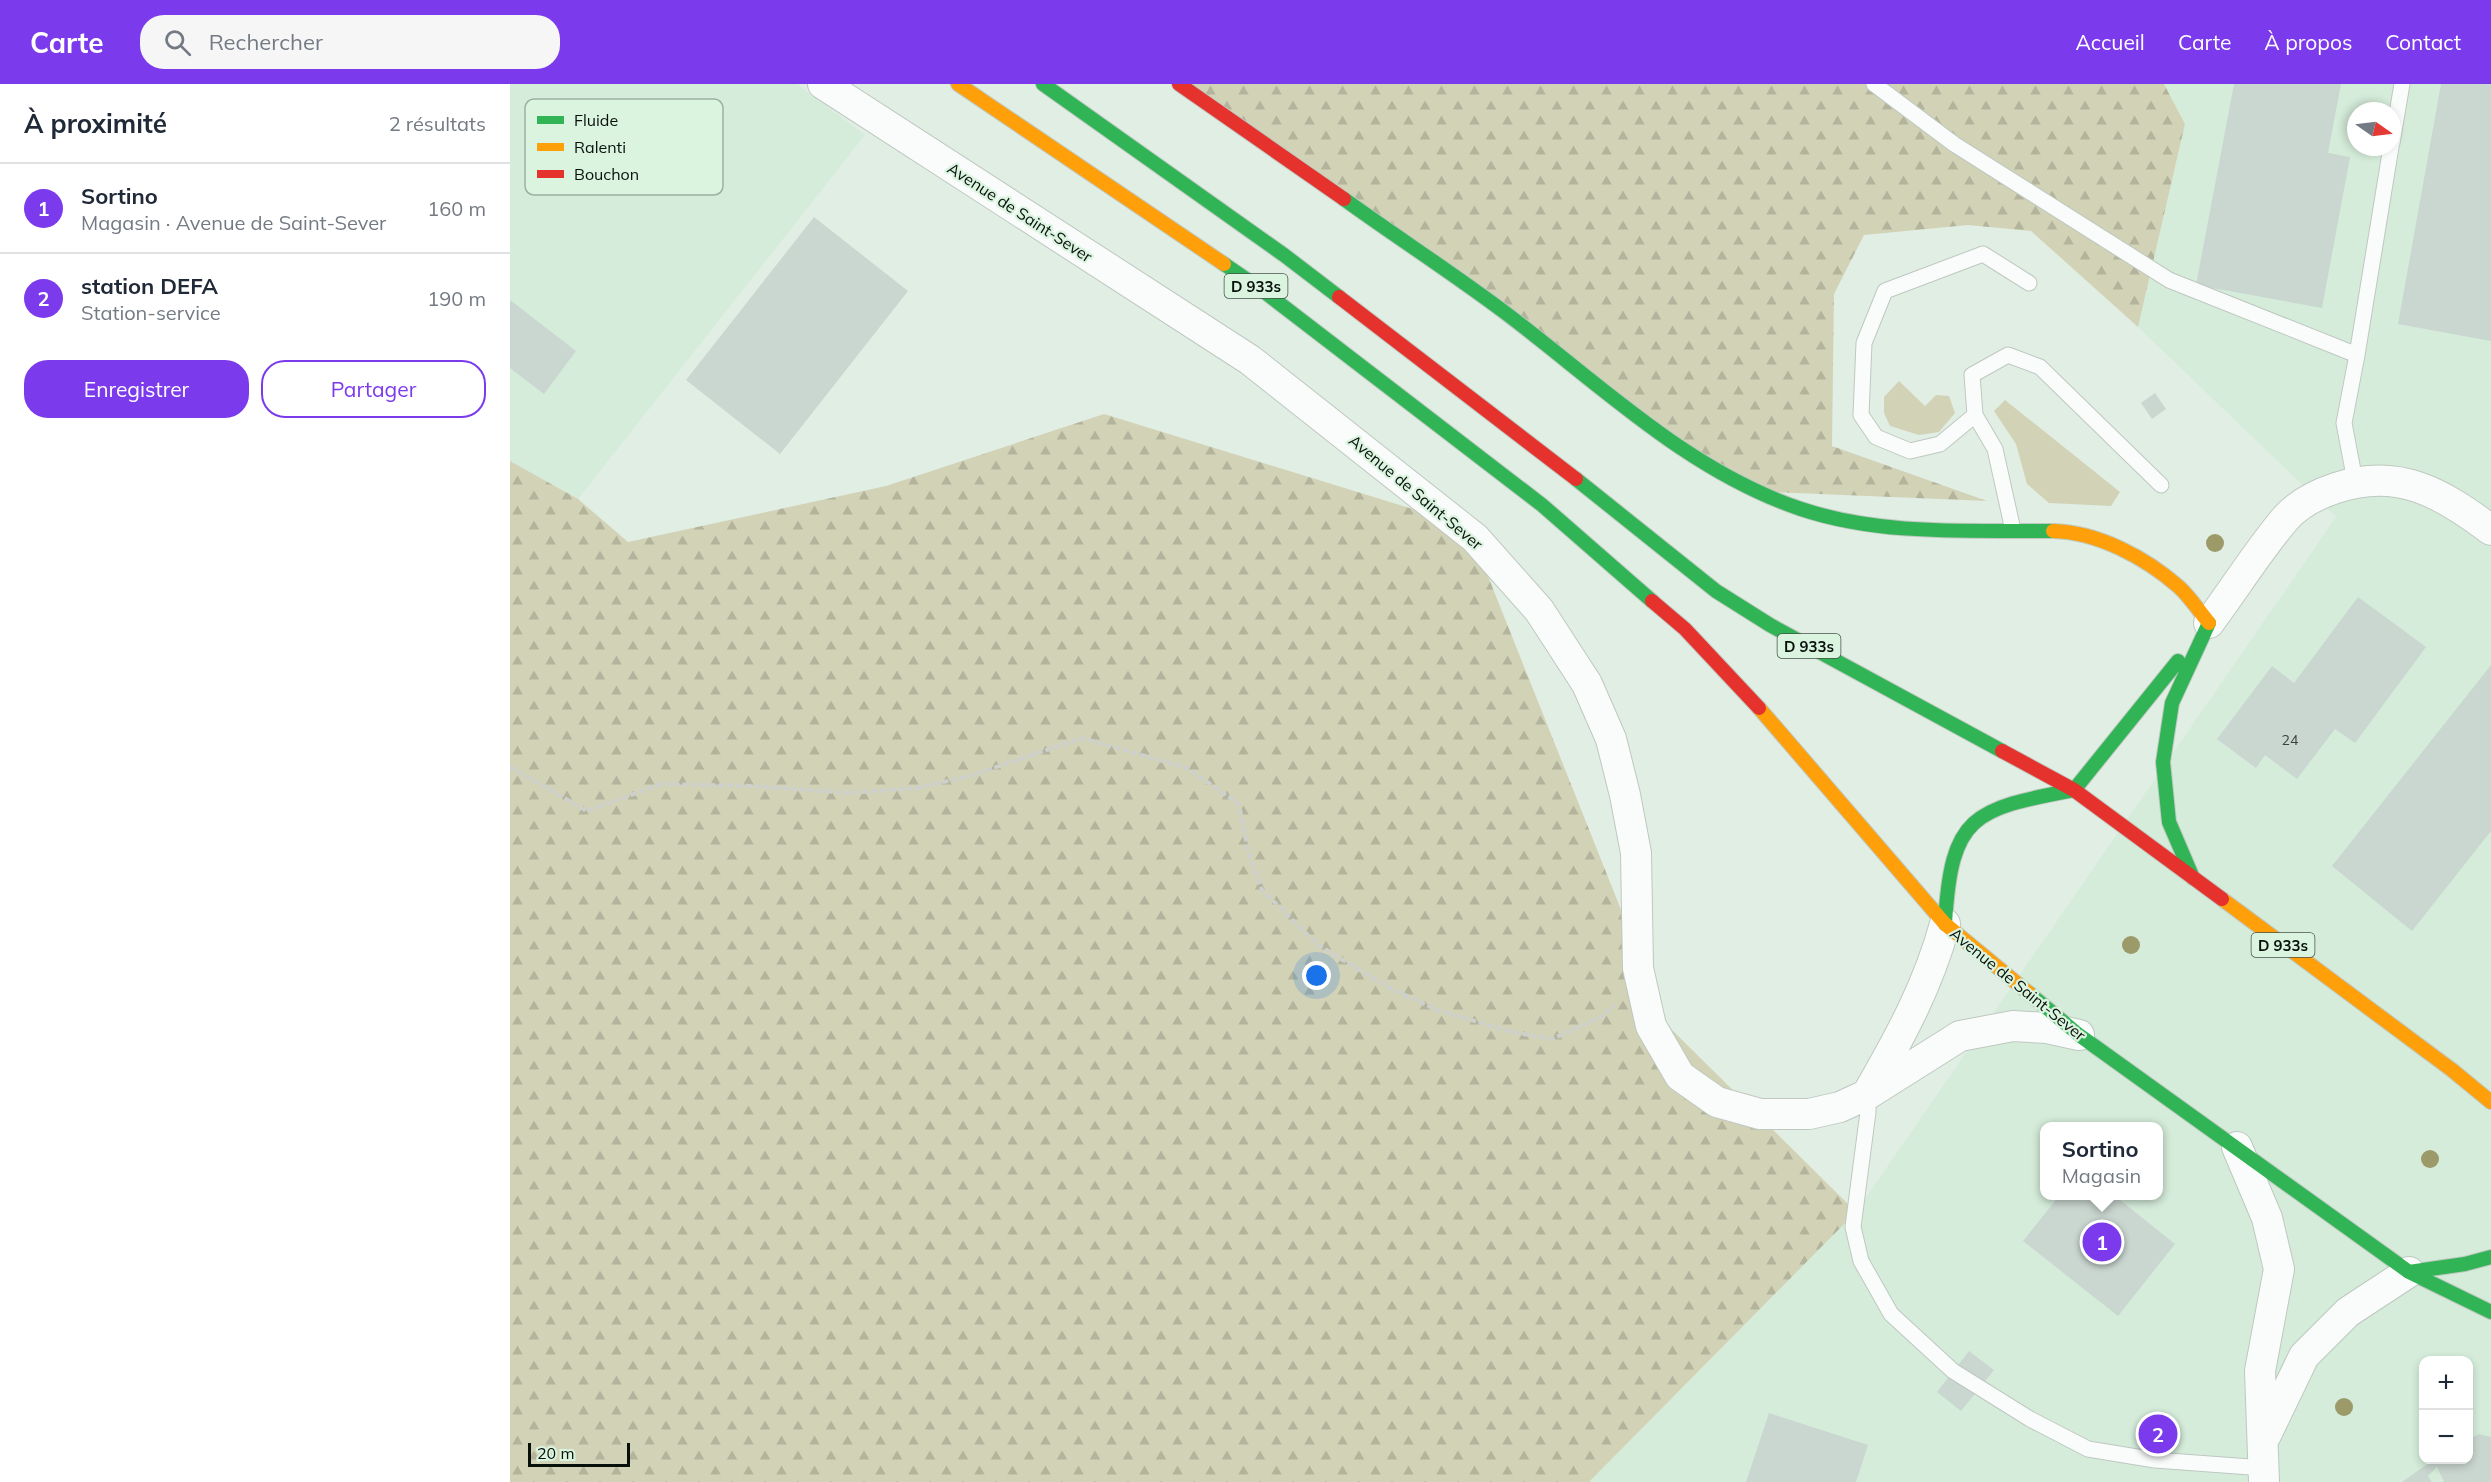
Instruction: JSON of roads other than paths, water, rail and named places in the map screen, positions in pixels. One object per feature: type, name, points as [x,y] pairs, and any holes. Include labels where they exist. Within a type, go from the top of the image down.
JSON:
[{"type":"main road","name":"D 933s","points":[[958,84],[1263,290],[1550,512],[1685,629],[1734,679],[1944,924]]},
{"type":"main road","name":"D 933s","points":[[1043,84],[1284,255],[1564,470],[1716,591],[1770,625],[2074,790],[2491,1102]]},
{"type":"main road","points":[[1179,84],[1506,313],[1683,451],[1738,483],[1801,509],[1861,524],[1912,529],[2059,531],[2103,541],[2144,561],[2180,588],[2210,623]]},
{"type":"main road","points":[[1944,924],[1950,866],[1955,847],[1964,831],[1991,809],[2074,790],[2210,623]]},
{"type":"main road","points":[[2193,878],[2169,822],[2163,762],[2172,703],[2210,623]]},
{"type":"main road","name":"Avenue de Saint-Sever","points":[[1944,924],[2079,1035],[2409,1272],[2491,1312]]},
{"type":"main road","points":[[2409,1272],[2464,1264],[2491,1257]]},
{"type":"street","name":"Avenue de Saint-Sever","points":[[823,84],[1250,360],[1475,538],[1539,610],[1587,684],[1611,739],[1625,795],[1635,853],[1638,968],[1651,1026],[1680,1076],[1717,1102],[1760,1114],[1809,1114],[1840,1107],[1868,1094],[1917,1005],[1934,964],[1944,924]]},
{"type":"street","points":[[2210,623],[2287,517],[2319,493],[2355,481],[2394,480],[2431,490],[2491,530]]},
{"type":"street","points":[[1868,1094],[1960,1036],[2013,1026],[2079,1035]]},
{"type":"street","points":[[2237,1147],[2267,1218],[2279,1269],[2260,1371],[2264,1464]]},
{"type":"street","points":[[2264,1464],[2289,1382],[2304,1356],[2348,1312],[2409,1272]]},
{"type":"lane","points":[[1874,84],[1954,144],[2169,280],[2357,356]]},
{"type":"lane","points":[[2399,102],[2402,84]]},
{"type":"lane","points":[[2355,481],[2344,423],[2390,156]]},
{"type":"lane","points":[[1975,416],[1940,444],[1910,452],[1876,438],[1861,415],[1864,343],[1885,291],[1983,254],[2029,284]]},
{"type":"lane","points":[[2013,530],[1995,449],[1975,416],[1972,375],[2008,355],[2040,367],[2161,485]]},
{"type":"lane","points":[[1868,1094],[1868,1112],[1853,1227],[1861,1261],[1891,1314],[1953,1371],[2030,1419],[2088,1449],[2155,1460],[2264,1464]]},
{"type":"place","name":"Sortino","points":[[2102,1242]]},
{"type":"place","name":"station DEFA","points":[[2158,1434]]}]
